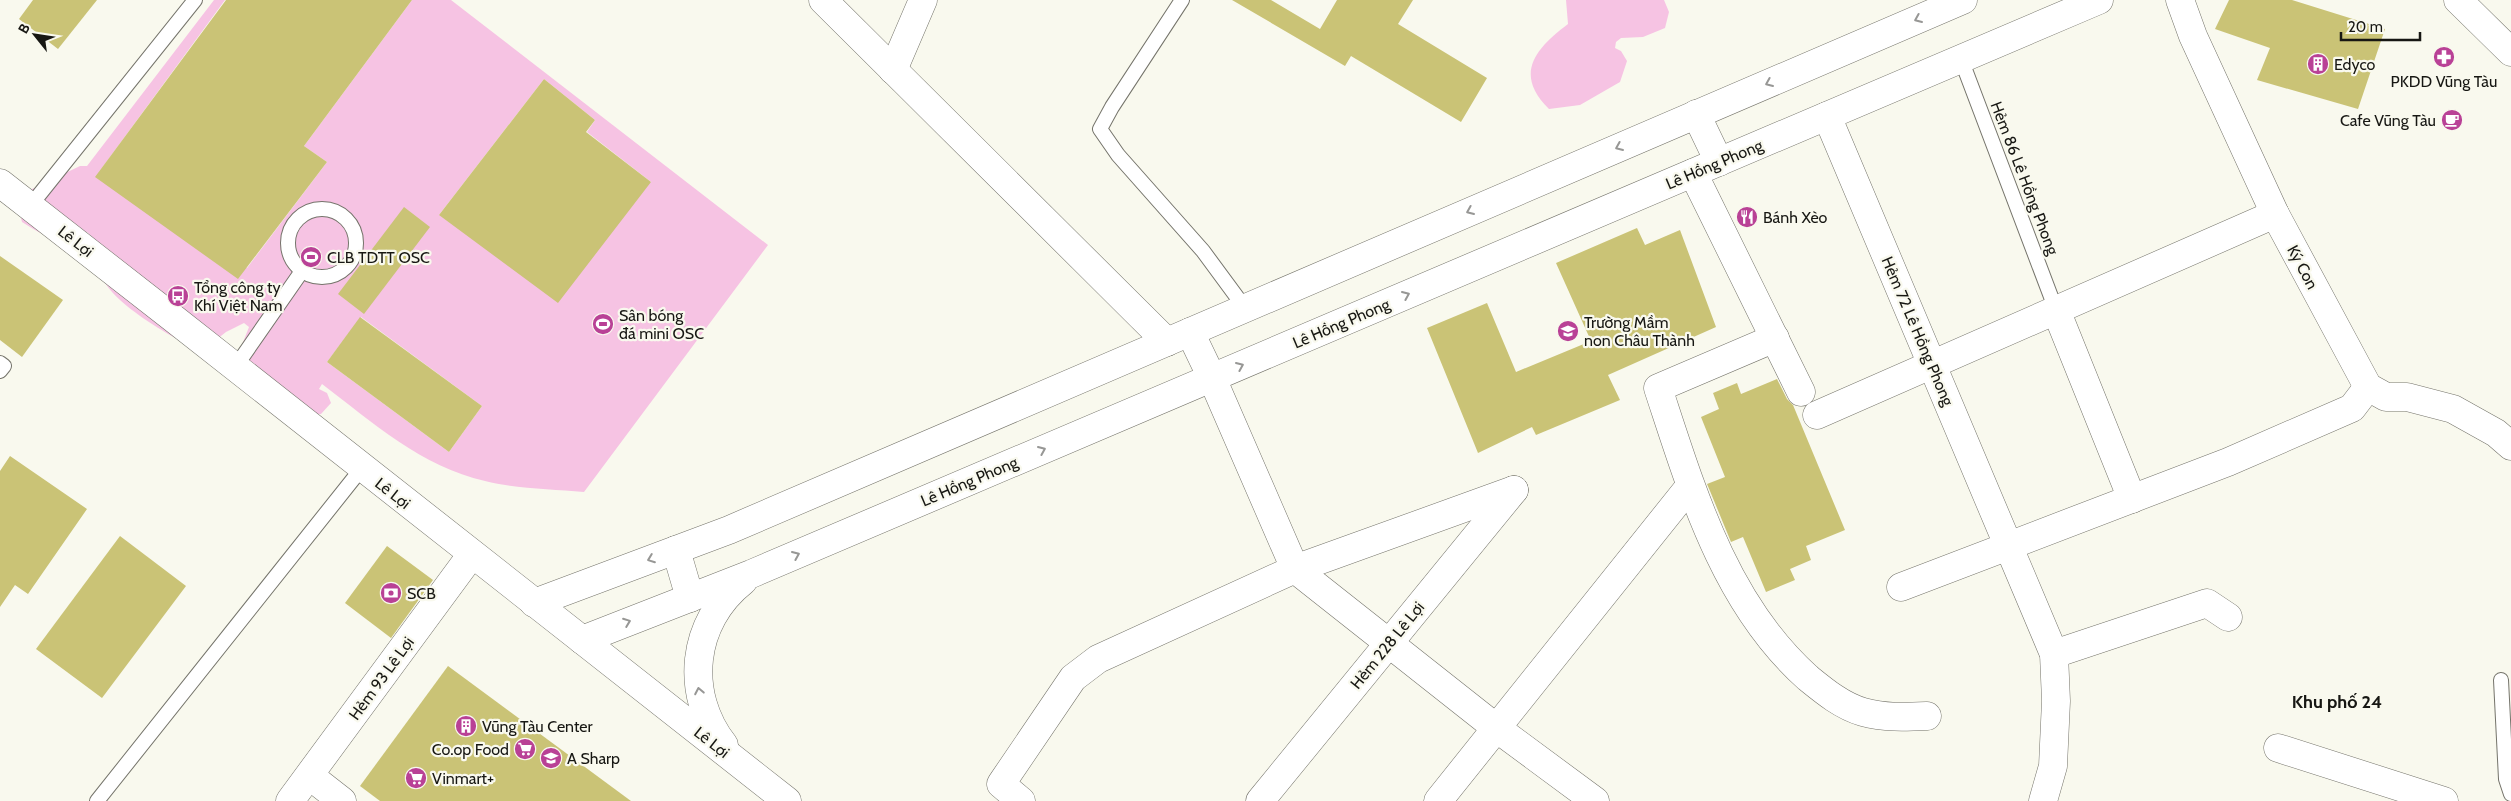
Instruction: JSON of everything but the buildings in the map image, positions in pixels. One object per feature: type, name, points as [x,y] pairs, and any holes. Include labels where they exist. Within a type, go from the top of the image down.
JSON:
[{"type":"street","points":[[893,70],[923,0]]},
{"type":"street","points":[[534,603],[729,530],[1963,0]]},
{"type":"street","name":"Lê Hồng Phong","points":[[582,640],[752,574],[2099,0]]},
{"type":"street","name":"Ký Con","points":[[2180,0],[2193,36],[2275,214],[2368,388]]},
{"type":"street","points":[[2458,0],[2511,52]]},
{"type":"street","points":[[829,2],[893,70],[1179,337],[1212,378],[1295,569],[1495,727],[1595,801]]},
{"type":"street","points":[[1696,114],[1719,162]]},
{"type":"street","name":"Hẻm 72 Lê Hồng Phong","points":[[1827,116],[2054,654]]},
{"type":"street","points":[[1693,173],[1801,392]]},
{"type":"street","name":"Lê Lợi","points":[[2,190],[31,205],[362,468],[788,801]]},
{"type":"street","points":[[1816,416],[2275,214]]},
{"type":"street","points":[[2056,310],[2132,500]]},
{"type":"street","points":[[1775,338],[1658,388],[1690,486],[1725,567],[1758,624],[1803,673],[1845,704],[1863,712],[1894,717],[1927,716]]},
{"type":"street","points":[[1901,587],[2228,462],[2352,408],[2368,388],[2386,397],[2407,397],[2453,409],[2496,433],[2511,446]]},
{"type":"street","points":[[1438,801],[1495,727],[1690,486]]},
{"type":"street","name":"Hẻm 228 Lê Lợi","points":[[1260,801],[1514,490],[1295,569]]},
{"type":"street","points":[[676,550],[690,598]]},
{"type":"street","name":"Hẻm 93 Lê Lợi","points":[[290,801],[472,554]]},
{"type":"street","points":[[1021,801],[1002,784],[1073,678],[1098,659],[1295,569]]},
{"type":"street","points":[[739,763],[718,738],[706,713],[700,693],[697,671],[702,640],[711,619],[732,590],[752,574]]},
{"type":"street","points":[[2043,801],[2053,766],[2056,701],[2054,654],[2206,603],[2228,617]]},
{"type":"street","points":[[2278,748],[2444,801]]},
{"type":"street","points":[[310,776],[342,801]]},
{"type":"lane","points":[[31,205],[195,0]]},
{"type":"lane","points":[[1182,0],[1112,107],[1100,129],[1118,154],[1203,251],[1245,308]]},
{"type":"lane","name":"Hẻm 86 Lê Hồng Phong","points":[[1961,59],[2056,310]]},
{"type":"lane","points":[[326,209],[337,212],[347,219],[353,229],[355,252],[350,262],[343,270],[323,277],[302,271],[292,259],[288,243],[295,222],[304,214],[326,209]]},
{"type":"lane","points":[[236,366],[302,271]]},
{"type":"lane","points":[[0,363],[4,366],[0,372]]},
{"type":"lane","points":[[97,801],[362,468]]},
{"type":"lane","points":[[2501,680],[2506,778],[2511,794]]},
{"type":"shaded area","points":[[214,0],[225,0],[99,172],[223,268],[239,262],[247,268],[327,162],[304,146],[412,0],[451,0],[768,245],[584,492],[522,487],[485,481],[440,465],[399,442],[322,384],[319,389],[327,393],[331,403],[321,414],[311,414],[251,365],[240,350],[249,327],[244,323],[226,332],[202,351],[161,330],[131,309],[108,287],[102,277],[99,265],[98,243],[87,232],[53,238],[39,233],[22,222],[18,206],[26,192],[80,166],[87,166]],"holes":[[[544,79],[595,120],[587,132],[651,182],[439,215]],[[361,317],[482,406],[449,452],[327,362]]]},
{"type":"shaded area","points":[[1566,0],[1664,0],[1669,12],[1665,28],[1643,37],[1621,38],[1616,42],[1615,48],[1621,51],[1627,61],[1620,82],[1580,105],[1549,109],[1538,96],[1532,84],[1531,73],[1533,62],[1538,52],[1546,42],[1568,24]]},
{"type":"place","name":"PKDD Vũng Tàu","points":[[2444,57]]},
{"type":"place","name":"Edyco","points":[[2318,64]]},
{"type":"place","name":"Cafe Vũng Tàu","points":[[2452,120]]},
{"type":"place","name":"Bánh Xèo","points":[[1747,217]]},
{"type":"place","name":"CLB TDTT OSC","points":[[311,257]]},
{"type":"place","name":"Tổng công ty Khí Việt Nam","points":[[178,296]]},
{"type":"place","name":"Sân bóng đá mini OSC","points":[[603,324]]},
{"type":"place","name":"Trường Mầm non Châu Thành","points":[[1568,331]]},
{"type":"place","name":"SCB","points":[[391,593]]},
{"type":"place","name":"Vũng Tàu Center","points":[[466,726]]},
{"type":"place","name":"Co.op Food","points":[[525,749]]},
{"type":"place","name":"A Sharp","points":[[551,758]]},
{"type":"place","name":"Vinmart+","points":[[416,778]]},
{"type":"district","name":"Khu phố 24","points":[[2337,702]]}]
